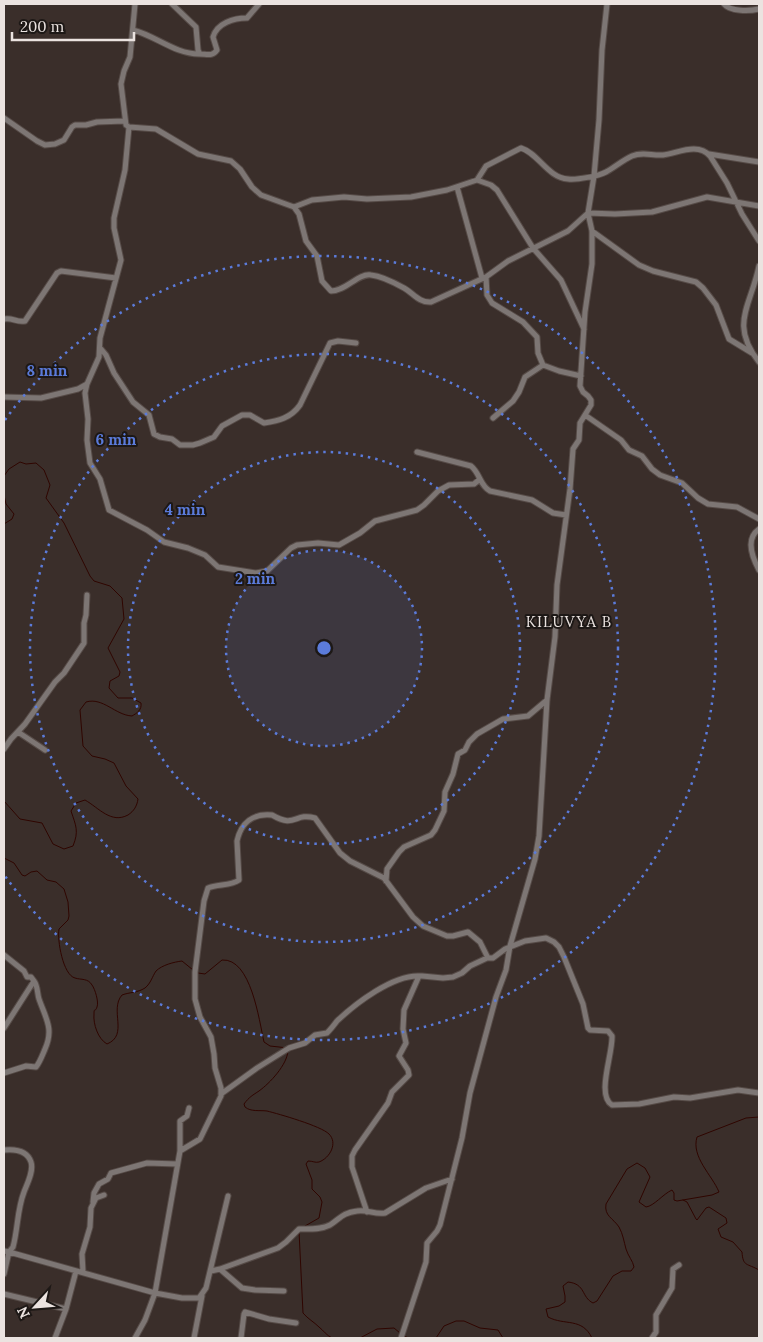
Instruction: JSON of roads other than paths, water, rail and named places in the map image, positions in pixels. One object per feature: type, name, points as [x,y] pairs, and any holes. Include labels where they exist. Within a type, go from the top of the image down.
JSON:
[{"type":"street","points":[[135,4],[130,58],[122,75],[124,121],[129,127],[125,170],[114,218],[114,228],[121,260],[100,342],[99,357],[87,384],[85,394],[90,463],[100,479],[108,508],[112,513],[147,530],[164,542],[188,548],[205,555],[218,567],[256,573],[267,571],[291,548],[298,545],[318,543],[333,546],[339,545],[360,533],[375,521],[417,510],[438,491],[449,485],[474,484],[480,480]]},
{"type":"street","points":[[172,4],[196,27],[200,54]]},
{"type":"street","points":[[133,30],[186,53],[210,55],[216,53],[217,50],[213,37],[214,32],[237,18],[247,18],[260,4]]},
{"type":"street","points":[[401,1338],[426,1262],[427,1243],[440,1225],[465,1122],[470,1093],[499,988],[506,970],[510,947],[535,859],[539,836],[547,700],[555,637],[557,585],[573,449],[579,440],[580,423],[590,409],[591,400],[582,390],[581,376],[584,330],[592,264],[592,231],[588,213],[594,176],[602,50],[607,4]]},
{"type":"street","points":[[724,4],[727,8],[732,9],[759,9]]},
{"type":"street","points":[[4,118],[45,145],[55,144],[64,140],[75,125],[124,121]]},
{"type":"street","points":[[129,127],[150,128],[198,154],[231,161],[261,195],[294,207],[299,214],[306,241],[316,256],[322,281],[331,291],[350,285],[365,275],[372,275],[404,288],[422,301],[431,302],[484,278],[508,261],[568,231],[588,213],[652,212],[707,197],[735,200],[756,205],[759,198]]},
{"type":"street","points":[[294,207],[316,200],[411,197],[447,190],[477,180],[486,166],[521,148],[526,149],[537,161],[561,178],[572,179],[606,172],[626,159],[642,153],[662,155],[692,148],[708,153],[759,162]]},
{"type":"street","points":[[708,153],[759,241]]},
{"type":"street","points":[[477,180],[491,185],[497,190],[533,248],[561,280],[584,330]]},
{"type":"street","points":[[457,187],[484,278],[487,295],[492,303],[523,322],[537,337],[538,353],[543,365],[581,376]]},
{"type":"street","points":[[592,231],[639,265],[653,271],[696,282],[716,305],[729,339],[752,353]]},
{"type":"street","points":[[759,266],[744,315],[743,326],[745,338],[752,353],[759,362]]},
{"type":"street","points":[[4,319],[8,317],[20,322],[25,321],[60,271],[116,278]]},
{"type":"street","points":[[101,349],[106,355],[114,374],[133,402],[149,415],[154,434],[183,445],[200,443],[214,437],[222,426],[242,415],[253,416],[264,423],[288,417],[300,405],[330,344],[338,341],[356,343]]},
{"type":"street","points":[[493,418],[513,402],[525,377],[543,365]]},
{"type":"street","points":[[4,397],[41,398],[78,389],[87,384]]},
{"type":"street","points":[[585,415],[621,440],[629,450],[642,456],[656,472],[682,483],[698,498],[708,504],[737,507],[759,519]]},
{"type":"street","points":[[417,452],[472,466],[485,489],[532,500],[553,513],[566,515]]},
{"type":"street","points":[[759,529],[752,536],[750,547],[753,559],[759,570]]},
{"type":"street","points":[[4,749],[64,673],[84,643],[87,595]]},
{"type":"street","points":[[386,881],[387,869],[399,852],[404,847],[431,836],[435,830],[444,811],[445,792],[453,774],[458,754],[465,750],[469,742],[477,734],[503,719],[528,716],[547,700]]},
{"type":"street","points":[[18,732],[46,750]]},
{"type":"street","points":[[180,1151],[200,1139],[219,1102],[221,1094],[211,1037],[200,1017],[195,1000],[195,972],[208,888],[232,884],[239,880],[237,841],[243,825],[257,817],[269,814],[287,822],[302,817],[315,818],[343,856],[386,881],[413,917],[423,926],[452,936],[468,932],[480,942],[487,958]]},
{"type":"street","points":[[221,1094],[289,1048],[305,1043],[315,1035],[328,1033],[340,1018],[372,994],[399,980],[414,976],[453,977],[462,973],[470,966],[487,958],[491,959],[504,949],[525,941],[546,938],[559,946],[583,1004],[588,1028],[590,1030],[608,1032],[612,1036],[604,1089],[609,1103],[617,1106],[640,1104],[674,1097],[690,1098],[738,1090],[759,1093]]},
{"type":"street","points":[[4,955],[24,971],[27,977],[31,977],[34,980],[38,997],[49,1025],[50,1034],[48,1044],[36,1067],[26,1066],[4,1073]]},
{"type":"street","points":[[367,1212],[352,1167],[352,1156],[388,1103],[392,1092],[409,1075],[399,1056],[406,1043],[403,1029],[403,1014],[419,976]]},
{"type":"street","points":[[4,1028],[34,980]]},
{"type":"street","points":[[135,1338],[148,1313],[155,1293],[180,1151],[179,1122],[187,1116],[189,1108]]},
{"type":"street","points":[[4,1150],[15,1150],[24,1153],[29,1158],[31,1165],[22,1198],[14,1242],[6,1252],[4,1274]]},
{"type":"street","points":[[83,1272],[82,1254],[90,1227],[94,1193],[99,1184],[107,1180],[112,1172],[147,1163],[177,1164]]},
{"type":"street","points":[[210,1271],[278,1248],[299,1229],[317,1229],[330,1225],[344,1214],[357,1211],[385,1213],[426,1188],[452,1179]]},
{"type":"street","points":[[93,1202],[96,1198],[104,1195]]},
{"type":"street","points":[[194,1338],[202,1295],[206,1288],[228,1196]]},
{"type":"street","points":[[6,1252],[155,1293],[194,1299],[202,1295]]},
{"type":"street","points":[[652,1338],[656,1332],[656,1315],[670,1293],[674,1269],[679,1265]]},
{"type":"street","points":[[220,1269],[242,1288],[284,1291]]},
{"type":"street","points":[[55,1338],[66,1310],[76,1270]]},
{"type":"street","points":[[4,1294],[66,1310]]},
{"type":"street","points":[[241,1338],[245,1312],[270,1319],[296,1322]]},
{"type":"waterway","points":[[4,476],[9,469],[20,462],[26,464],[36,463],[44,470],[50,485],[46,498],[64,523],[90,576],[94,581],[110,586],[122,598],[124,619],[108,648],[120,672],[119,676],[110,681],[109,688],[118,698],[132,698],[141,703],[139,711],[132,716],[92,701],[86,702],[80,710],[83,746],[92,756],[114,763],[126,786],[138,799],[135,808],[128,815],[116,818],[105,814],[85,800],[76,803],[71,811],[76,828],[75,841],[73,846],[64,849],[53,844],[42,823],[20,819],[4,801]]},
{"type":"waterway","points":[[4,495],[6,504],[14,514],[12,519],[4,524]]},
{"type":"waterway","points":[[4,858],[14,863],[22,875],[25,876],[37,871],[47,880],[56,882],[64,889],[68,902],[69,916],[68,920],[59,929],[59,941],[64,964],[71,975],[88,981],[93,987],[97,1002],[96,1010],[94,1010],[95,1027],[101,1039],[107,1044],[117,1035],[117,1008],[122,995],[145,988],[156,971],[168,964],[182,961],[193,970]]},
{"type":"waterway","points":[[198,973],[205,974],[222,960],[232,962],[247,979],[256,1006],[264,1042],[270,1046],[288,1048]]},
{"type":"waterway","points":[[288,1051],[285,1062],[277,1073],[244,1104],[250,1110],[267,1111],[309,1124],[325,1131],[332,1138],[333,1146],[329,1154],[319,1162],[308,1161],[306,1164],[312,1180],[312,1189],[322,1202],[319,1218],[305,1226]]},
{"type":"waterway","points":[[592,1338],[588,1331],[578,1324],[554,1320],[548,1317],[546,1309],[559,1306],[565,1302],[563,1286],[568,1282],[578,1285],[593,1303],[597,1301],[613,1276],[622,1271],[631,1271],[634,1267],[620,1230],[606,1211],[606,1204],[627,1169],[637,1163],[645,1168],[650,1177],[639,1202],[646,1207],[672,1190],[674,1200],[677,1201],[712,1195],[719,1192],[699,1159],[696,1144],[697,1137],[746,1118],[759,1117]]},
{"type":"waterway","points":[[683,1200],[687,1202],[697,1220],[706,1208],[709,1207],[726,1218],[727,1223],[718,1229],[721,1237],[733,1242],[742,1252],[743,1260],[759,1270]]},
{"type":"waterway","points":[[299,1231],[303,1313],[332,1338]]},
{"type":"waterway","points":[[436,1338],[444,1326],[456,1321],[464,1321],[480,1328],[498,1330],[503,1338]]},
{"type":"waterway","points":[[360,1338],[377,1329],[394,1328],[400,1333]]},
{"type":"waterway","points":[[403,1336],[409,1338]]},
{"type":"district","name":"KILUVYA B","points":[[569,621]]}]
